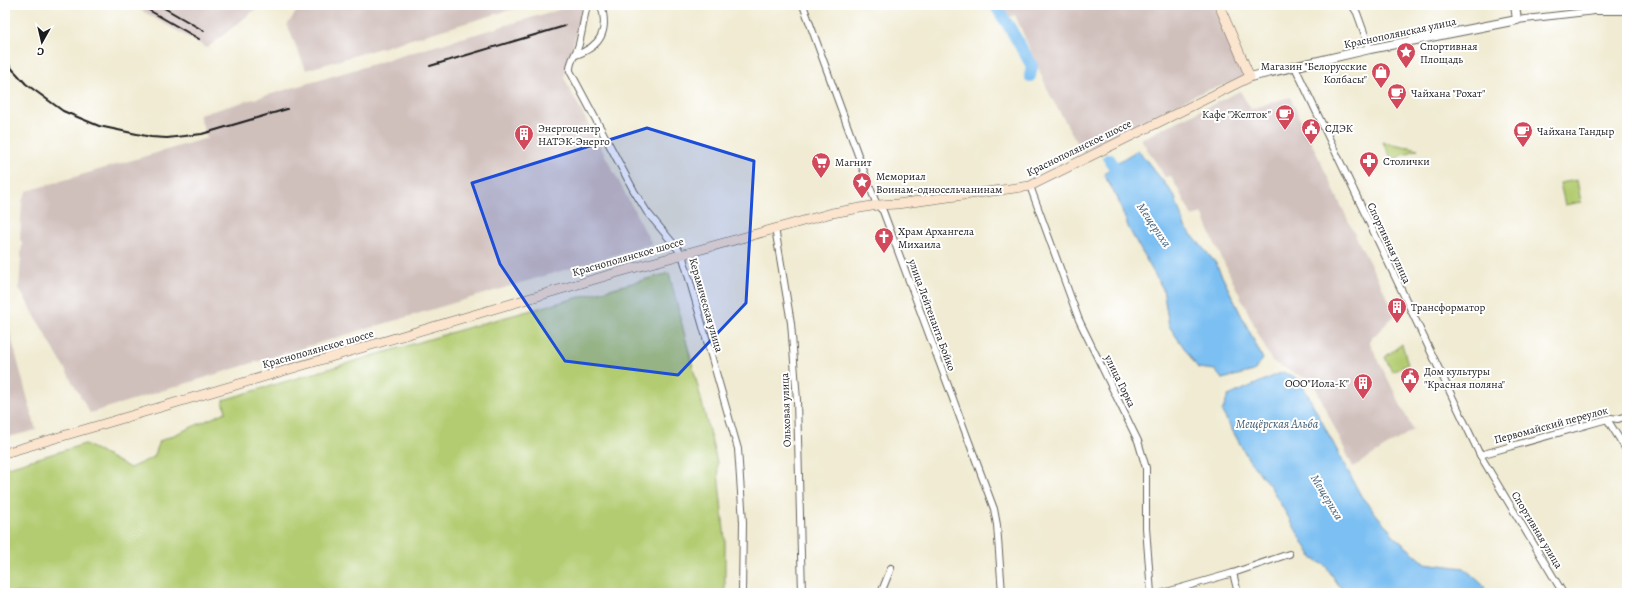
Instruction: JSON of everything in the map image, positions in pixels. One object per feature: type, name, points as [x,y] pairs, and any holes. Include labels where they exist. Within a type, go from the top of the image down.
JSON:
[{"type":"main road","points":[[1219,5],[1250,77]]},
{"type":"main road","name":"Краснополянское шоссе","points":[[5,453],[682,254],[832,213],[877,205],[919,201],[1030,186],[1250,77]]},
{"type":"street","name":"Керамическая улица","points":[[587,5],[576,55],[570,67],[571,76],[634,191],[648,212],[682,254],[738,449],[743,522],[742,593]]},
{"type":"street","points":[[576,55],[590,49],[601,38],[603,20],[600,5]]},
{"type":"street","name":"улица Лейтенанта Бойко","points":[[803,5],[835,96],[877,205],[883,212],[886,219],[994,509],[997,525],[1002,593]]},
{"type":"street","points":[[1352,5],[1357,13],[1370,49]]},
{"type":"street","points":[[1515,5],[1517,20]]},
{"type":"street","name":"Краснополянская улица","points":[[1250,77],[1370,49],[1517,20],[1595,12],[1627,11]]},
{"type":"street","name":"Спортивная улица","points":[[1295,67],[1480,455],[1564,593]]},
{"type":"street","name":"улица Горка","points":[[1030,186],[1079,320],[1138,441],[1146,468],[1146,528],[1151,593]]},
{"type":"street","name":"Ольховая улица","points":[[775,228],[790,316],[797,400],[802,593]]},
{"type":"street","name":"Первомайский переулок","points":[[1480,455],[1607,419],[1618,419],[1627,416]]},
{"type":"street","points":[[1607,419],[1627,451]]},
{"type":"street","points":[[1163,593],[1233,573],[1289,554]]},
{"type":"street","points":[[881,593],[891,568]]},
{"type":"street","points":[[1233,573],[1238,593]]},
{"type":"highlighted area","points":[[647,128],[754,161],[746,303],[678,375],[565,361],[500,264],[472,183]]},
{"type":"shaded area","points":[[132,5],[261,5],[207,48]]},
{"type":"shaded area","points":[[301,5],[527,5],[306,70],[287,25]]},
{"type":"shaded area","points":[[575,5],[584,5],[564,78],[652,244],[272,357],[90,413],[19,288],[22,243],[20,239],[22,201],[27,191],[207,138],[199,115]]},
{"type":"shaded area","points":[[995,5],[1215,5],[1246,75],[1240,80],[1202,92],[1082,151],[1051,97],[1015,15],[1006,19]]},
{"type":"shaded area","points":[[1240,91],[1251,109],[1290,97],[1356,237],[1396,314],[1369,341],[1413,430],[1353,467],[1313,382],[1272,362],[1213,240],[1202,213],[1192,216],[1171,176],[1165,177],[1141,139]]},
{"type":"shaded area","points":[[5,314],[36,430],[5,438]]},
{"type":"green space","points":[[1383,142],[1418,149],[1392,160]]},
{"type":"green space","points":[[1577,180],[1581,202],[1565,205],[1560,183]]},
{"type":"green space","points":[[669,273],[717,462],[725,540],[725,593],[5,593],[5,468],[85,444],[130,468],[154,457],[160,441],[226,412],[223,400],[484,323]]},
{"type":"green space","points":[[1402,344],[1408,364],[1392,372],[1385,357]]},
{"type":"water","points":[[1138,150],[1174,195],[1185,227],[1215,262],[1263,359],[1254,371],[1222,379],[1215,370],[1198,368],[1169,326],[1163,289],[1129,229],[1117,197],[1104,175],[1113,165]]},
{"type":"water","name":"Мещёрская Альба","points":[[1283,372],[1300,380],[1361,496],[1397,539],[1425,563],[1464,568],[1484,586],[1485,593],[1347,593],[1342,590],[1325,565],[1313,559],[1270,486],[1249,460],[1222,412],[1228,396]]},
{"type":"waterway","name":"Мещериха","points":[[995,5],[1032,66],[1030,76]]},
{"type":"waterway","name":"Мещериха","points":[[1109,159],[1122,178]]},
{"type":"railway","points":[[140,5],[199,39]]},
{"type":"railway","points":[[159,5],[204,31]]},
{"type":"railway","points":[[430,66],[565,26]]},
{"type":"railway","points":[[5,61],[26,84],[63,111],[99,126],[151,137],[167,138],[202,134],[287,109]]},
{"type":"place","name":"Спортивная Площадь","points":[[1406,69]]},
{"type":"place","name":"Магазин \"Белорусские Колбасы\"","points":[[1381,89]]},
{"type":"place","name":"Чайхана \"Рохат\"","points":[[1397,110]]},
{"type":"place","name":"Кафе \"Желток\"","points":[[1285,131]]},
{"type":"place","name":"СДЭК","points":[[1311,145]]},
{"type":"place","name":"Чайхана Тандыр","points":[[1523,148]]},
{"type":"place","name":"Энергоцентр НАТЭК-Энерго","points":[[524,151]]},
{"type":"place","name":"Столички","points":[[1369,178]]},
{"type":"place","name":"Магнит","points":[[821,179]]},
{"type":"place","name":"Мемориал Воинам-односельчанинам","points":[[862,199]]},
{"type":"place","name":"Храм Архангела Михаила","points":[[884,254]]},
{"type":"place","name":"Трансформатор","points":[[1397,324]]},
{"type":"place","name":"Дом культуры \"Красная поляна\"","points":[[1410,394]]},
{"type":"place","name":"ООО\"Иола-К\"","points":[[1363,400]]}]
